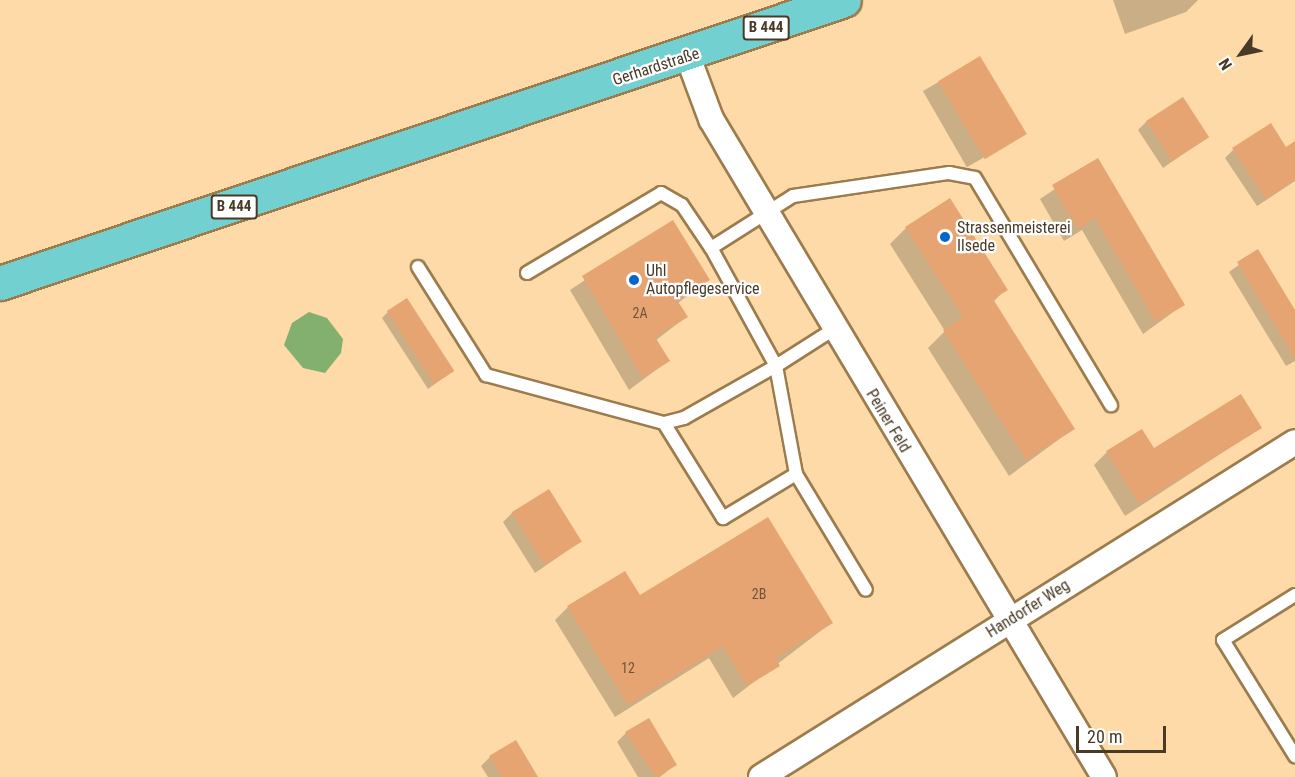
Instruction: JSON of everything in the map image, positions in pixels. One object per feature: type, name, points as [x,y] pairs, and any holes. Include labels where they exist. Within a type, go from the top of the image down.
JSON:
[{"type":"main road","name":"Gerhardstraße","points":[[0,283],[688,57],[844,0]]},
{"type":"street","name":"Peiner Feld","points":[[688,57],[711,119],[1008,621],[1104,777]]},
{"type":"street","name":"Handorfer Weg","points":[[761,777],[1295,442]]},
{"type":"lane","points":[[711,248],[793,196],[949,173],[975,178],[1111,405]]},
{"type":"lane","points":[[527,273],[661,193],[682,205],[711,248],[776,366],[796,474],[866,590]]},
{"type":"lane","points":[[418,267],[486,375],[664,423],[684,418],[776,366],[834,329]]},
{"type":"lane","points":[[664,423],[723,518],[796,474]]},
{"type":"lane","points":[[1295,595],[1223,640],[1295,756]]},
{"type":"shaded area","points":[[309,312],[327,318],[343,339],[341,353],[325,373],[303,368],[284,345],[292,323]]},
{"type":"building","points":[[980,56],[1027,134],[985,159],[938,81]]},
{"type":"building","points":[[1183,97],[1209,137],[1172,161],[1146,121]]},
{"type":"building","points":[[1271,123],[1286,147],[1295,141],[1295,180],[1266,199],[1232,148]]},
{"type":"building","points":[[1098,158],[1185,305],[1156,322],[1095,218],[1078,229],[1052,185]]},
{"type":"building","points":[[950,198],[1008,290],[993,299],[1075,429],[1026,460],[943,330],[963,317],[905,227]]},
{"type":"building","points":[[673,220],[710,280],[677,300],[688,317],[655,337],[670,361],[643,378],[582,276]]},
{"type":"building","points":[[1258,249],[1295,310],[1295,358],[1237,262]]},
{"type":"building","points":[[407,298],[454,371],[434,384],[387,311]]},
{"type":"building","points":[[1241,394],[1262,428],[1139,504],[1106,451],[1142,429],[1154,448]]},
{"type":"building","points":[[549,489],[582,542],[545,565],[512,512]]},
{"type":"building","points":[[768,517],[833,623],[776,658],[780,666],[747,686],[723,646],[628,705],[567,606],[625,571],[640,595]]},
{"type":"building","points":[[649,718],[677,765],[656,777],[625,732]]},
{"type":"building","points":[[516,740],[538,777],[502,777],[489,756]]},
{"type":"place","name":"Strassenmeisterei Ilsede","points":[[945,237]]},
{"type":"place","name":"Uhl Autopflegeservice","points":[[634,280]]}]
